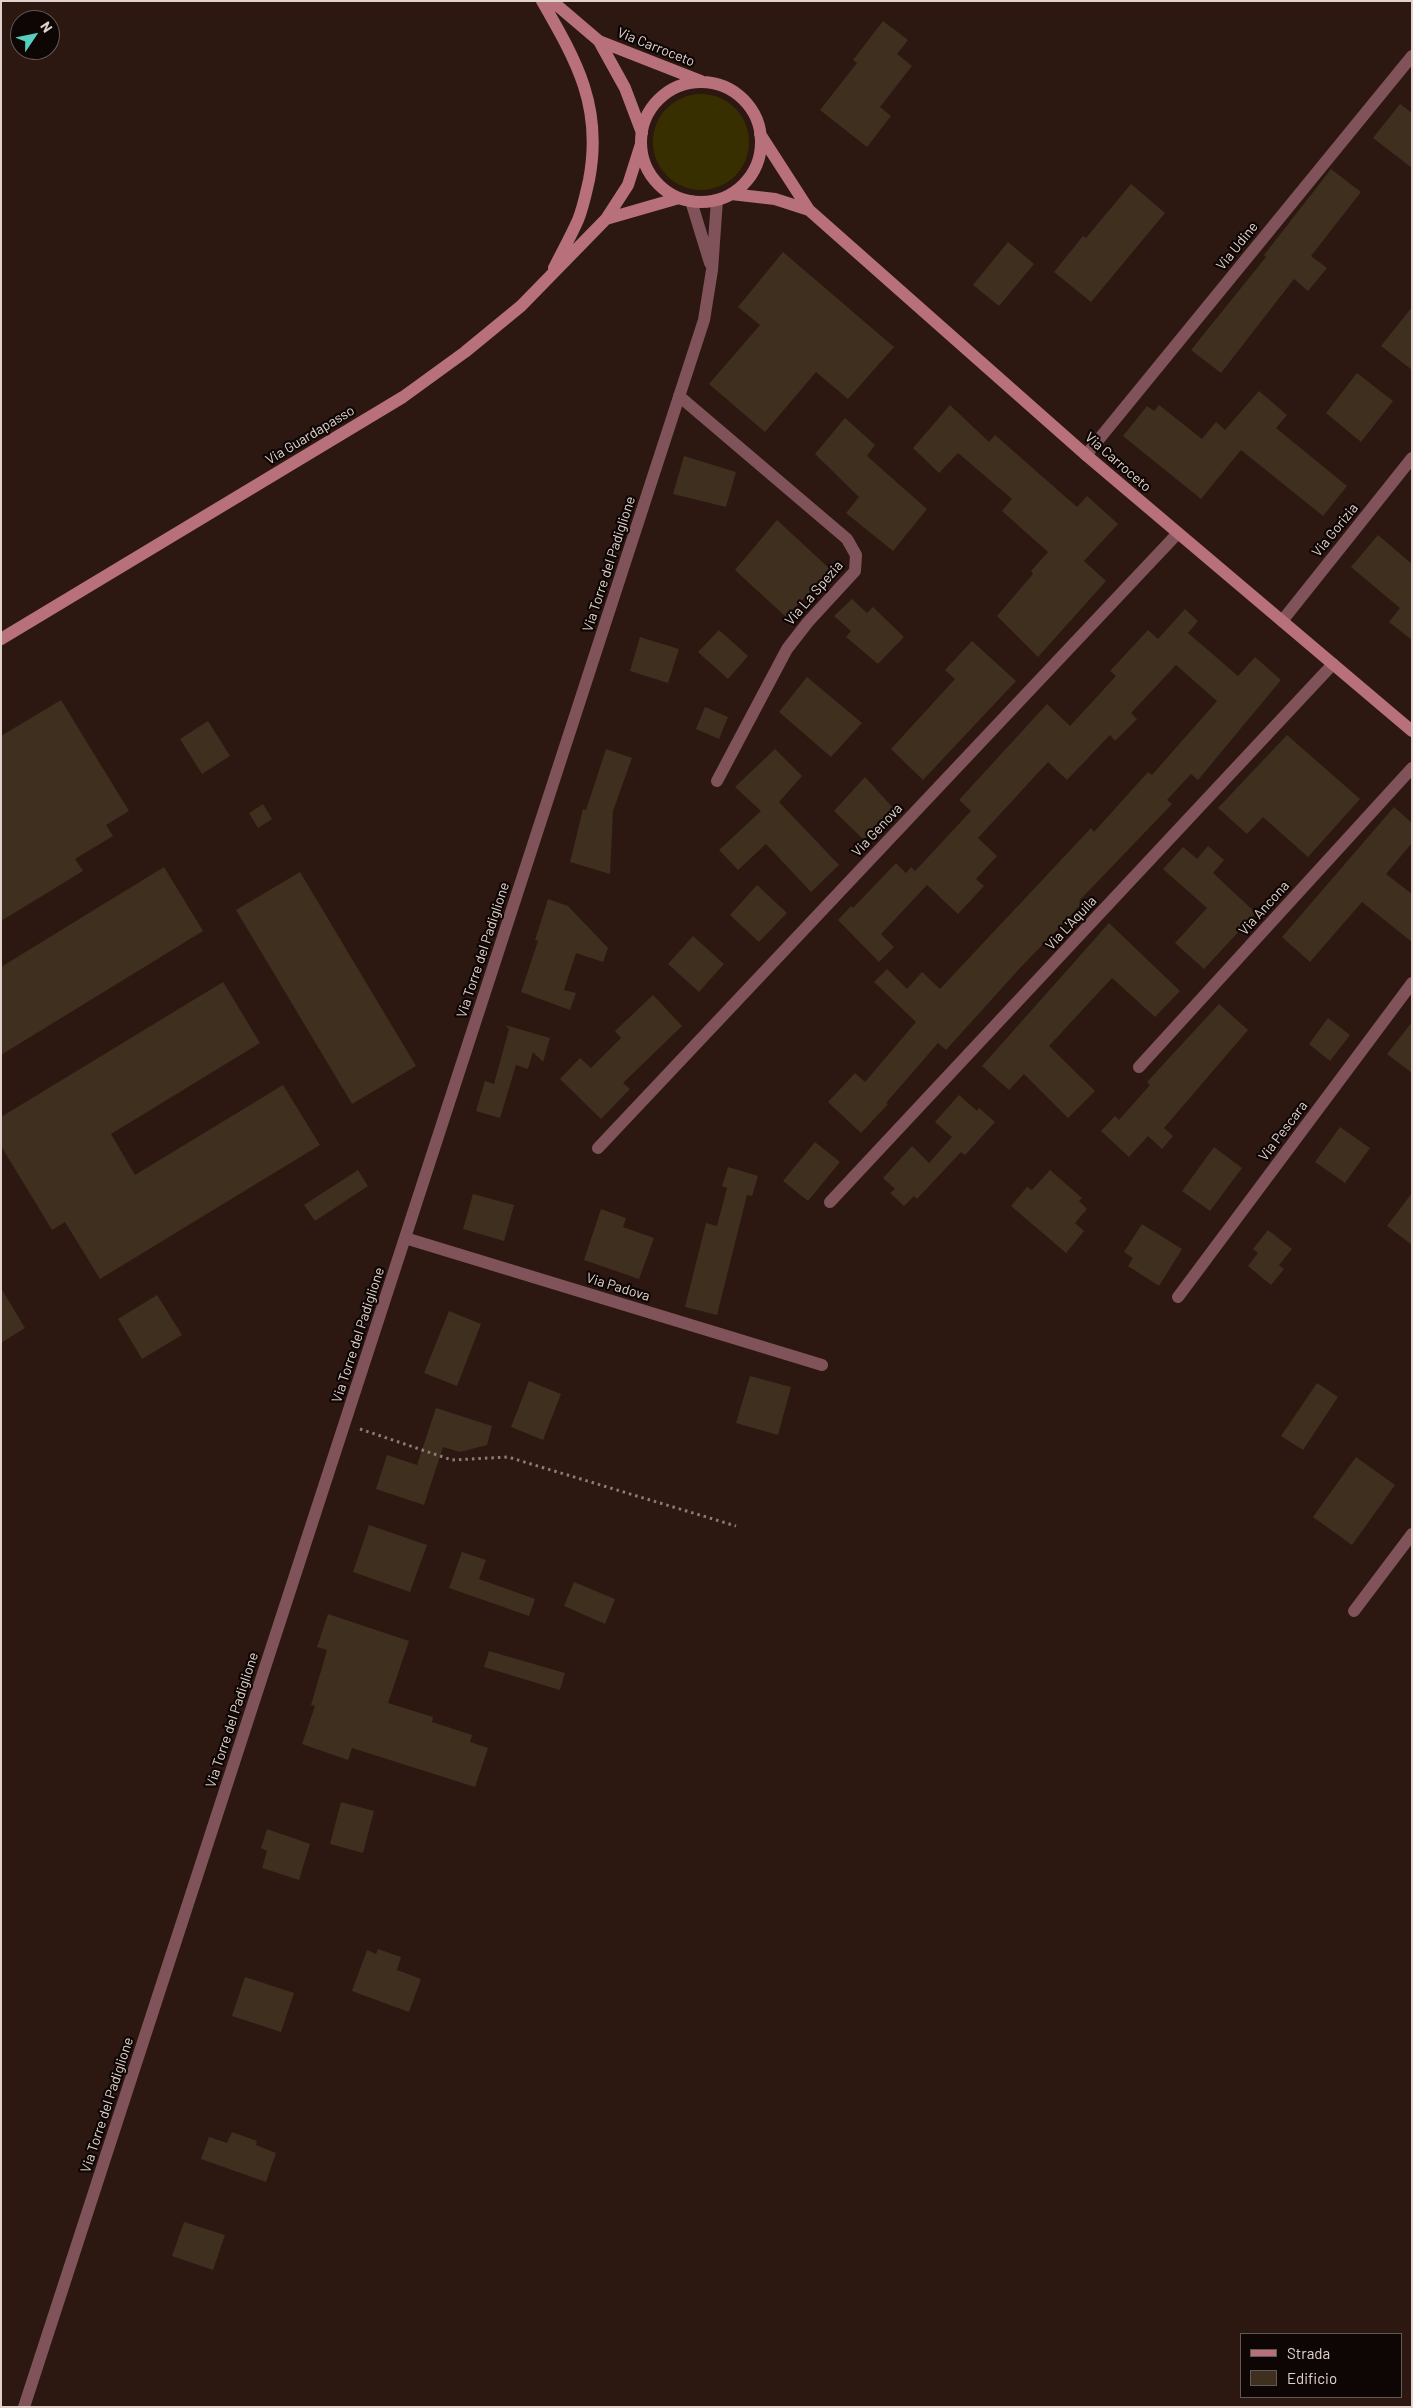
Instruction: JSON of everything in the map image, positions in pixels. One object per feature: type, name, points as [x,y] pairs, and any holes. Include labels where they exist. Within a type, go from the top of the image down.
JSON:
[{"type":"street","points":[[542,1],[564,39],[586,89],[592,112],[593,137],[592,164],[578,219],[548,280]]},
{"type":"street","name":"Via Carroceto","points":[[552,1],[599,40],[703,82]]},
{"type":"street","name":"Via Carroceto","points":[[599,40],[625,88],[642,139]]},
{"type":"street","name":"Via Udine","points":[[1086,455],[1412,56]]},
{"type":"street","points":[[703,82],[719,85],[734,92],[747,103],[756,118],[760,134],[758,162],[752,174],[732,194],[717,200],[704,202],[685,199],[664,189],[652,177],[645,161],[642,139],[653,107],[662,96],[675,88],[688,84],[703,82]]},
{"type":"street","name":"Via Carroceto","points":[[760,134],[809,210],[1086,455],[1412,731]]},
{"type":"street","name":"Via Guardapasso","points":[[1,638],[402,397],[465,352],[504,321],[548,280],[606,219],[628,185],[642,139]]},
{"type":"street","name":"Via Carroceto","points":[[732,194],[774,198],[809,210]]},
{"type":"street","points":[[606,219],[685,199]]},
{"type":"street","name":"Via Torre del Padiglione","points":[[685,199],[712,270]]},
{"type":"street","name":"Via Torre del Padiglione","points":[[24,2407],[704,320],[712,270],[717,200]]},
{"type":"street","name":"Via La Spezia","points":[[679,396],[847,539],[854,550],[857,562],[852,575],[818,611],[787,649],[717,781]]},
{"type":"street","name":"Via Gorizia","points":[[1282,620],[1412,458]]},
{"type":"street","name":"Via Genova","points":[[598,1148],[1178,533]]},
{"type":"street","name":"Via L'Aquila","points":[[830,1202],[1334,664]]},
{"type":"street","name":"Via Ancona","points":[[1139,1067],[1412,768]]},
{"type":"street","name":"Via Pescara","points":[[1178,1297],[1412,983]]},
{"type":"street","name":"Via Padova","points":[[405,1238],[822,1365]]},
{"type":"street","points":[[1354,1611],[1412,1534]]},
{"type":"path","points":[[345,1423],[452,1460],[508,1457],[736,1526]]},
{"type":"shaded area","points":[[701,94],[720,97],[735,108],[746,123],[749,142],[746,161],[735,176],[720,187],[701,190],[682,187],[667,176],[656,161],[653,142],[656,123],[667,108],[682,97]]},
{"type":"building","points":[[883,21],[908,40],[897,54],[912,66],[880,107],[891,116],[867,147],[820,110],[857,63],[853,60]]},
{"type":"building","points":[[1400,104],[1412,113],[1412,168],[1373,138]]},
{"type":"building","points":[[1331,169],[1361,192],[1311,256],[1327,268],[1308,291],[1294,279],[1221,373],[1191,350],[1266,257],[1264,255]]},
{"type":"building","points":[[1131,184],[1165,213],[1091,302],[1054,272],[1083,236],[1086,238]]},
{"type":"building","points":[[1008,242],[1034,264],[999,306],[973,285]]},
{"type":"building","points":[[783,252],[894,347],[848,399],[816,372],[765,432],[709,384],[760,325],[738,307]]},
{"type":"building","points":[[1412,307],[1412,370],[1381,346]]},
{"type":"building","points":[[1357,373],[1393,401],[1361,442],[1326,413]]},
{"type":"building","points":[[1259,391],[1287,415],[1276,428],[1347,486],[1323,516],[1241,450],[1201,499],[1123,436],[1147,406],[1154,411],[1159,405],[1202,439],[1216,422],[1225,430]]},
{"type":"building","points":[[950,405],[989,442],[995,435],[1077,507],[1087,496],[1118,524],[1084,561],[1106,581],[1038,657],[997,616],[1033,574],[1031,571],[1048,552],[1002,511],[1012,499],[958,453],[939,473],[913,448]]},
{"type":"building","points":[[845,418],[875,445],[867,456],[927,509],[893,551],[846,513],[859,497],[815,454]]},
{"type":"building","points":[[684,456],[736,472],[726,507],[673,494]]},
{"type":"building","points":[[777,520],[831,570],[786,617],[735,570]]},
{"type":"building","points":[[1378,535],[1412,564],[1412,640],[1389,622],[1400,608],[1351,567]]},
{"type":"building","points":[[852,599],[867,613],[873,607],[904,637],[878,664],[846,637],[851,631],[834,616]]},
{"type":"building","points":[[1185,609],[1198,621],[1188,633],[1238,676],[1255,657],[1281,680],[1198,780],[1191,774],[1167,800],[1172,804],[1079,901],[1082,903],[946,1050],[938,1043],[886,1103],[888,1104],[861,1133],[828,1102],[855,1073],[865,1082],[916,1022],[874,982],[887,969],[907,989],[922,972],[940,989],[1091,828],[1094,832],[1148,772],[1152,775],[1217,701],[1176,665],[1131,713],[1137,719],[1115,741],[1110,735],[1067,780],[1048,762],[978,838],[997,856],[976,879],[984,886],[958,914],[927,885],[881,934],[894,947],[879,962],[838,920],[851,906],[853,908],[896,863],[906,873],[911,867],[915,871],[971,811],[959,800],[1047,704],[1070,726],[1116,676],[1110,671],[1148,630],[1158,639]]},
{"type":"building","points":[[719,630],[748,656],[728,679],[698,652]]},
{"type":"building","points":[[640,637],[679,649],[668,683],[630,671]]},
{"type":"building","points":[[972,641],[1016,681],[923,780],[891,749],[955,679],[945,670]]},
{"type":"building","points":[[807,677],[862,723],[831,757],[779,712]]},
{"type":"building","points":[[61,700],[129,811],[106,825],[113,836],[75,859],[83,871],[1,921],[1,736]]},
{"type":"building","points":[[705,707],[728,717],[719,739],[696,729]]},
{"type":"building","points":[[208,721],[230,756],[202,774],[180,739]]},
{"type":"building","points":[[1287,735],[1360,799],[1308,857],[1263,817],[1247,834],[1218,808]]},
{"type":"building","points":[[606,749],[632,758],[613,811],[610,874],[570,862],[583,809],[586,810]]},
{"type":"building","points":[[775,749],[802,776],[779,802],[839,865],[811,892],[766,844],[738,870],[719,850],[761,811],[735,787]]},
{"type":"building","points":[[865,777],[894,809],[864,840],[834,811]]},
{"type":"building","points":[[263,804],[272,819],[258,828],[249,813]]},
{"type":"building","points":[[1394,807],[1412,823],[1412,843],[1386,874],[1412,894],[1412,942],[1362,902],[1310,962],[1282,937]]},
{"type":"building","points":[[1208,846],[1224,860],[1213,873],[1256,913],[1204,969],[1175,943],[1207,908],[1163,869],[1183,847],[1197,859]]},
{"type":"building","points":[[164,867],[203,931],[1,1055],[1,967]]},
{"type":"building","points":[[300,872],[416,1066],[352,1104],[236,910]]},
{"type":"building","points":[[757,885],[787,913],[759,942],[730,915]]},
{"type":"building","points":[[548,899],[568,906],[608,948],[603,962],[576,953],[564,990],[576,993],[570,1010],[521,992],[538,941],[535,940]]},
{"type":"building","points":[[1109,923],[1180,991],[1155,1017],[1112,978],[1049,1046],[1095,1091],[1068,1118],[1024,1074],[1009,1090],[982,1066]]},
{"type":"building","points":[[693,936],[724,964],[699,992],[668,964]]},
{"type":"building","points":[[223,982],[260,1043],[111,1134],[135,1175],[283,1085],[320,1145],[100,1279],[65,1222],[52,1230],[1,1146],[1,1117]]},
{"type":"building","points":[[653,995],[682,1026],[623,1083],[630,1089],[601,1119],[560,1079],[580,1058],[591,1068],[621,1038],[615,1031]]},
{"type":"building","points":[[1219,1004],[1248,1030],[1164,1128],[1173,1136],[1162,1149],[1148,1136],[1129,1157],[1101,1131],[1115,1116],[1119,1120],[1150,1085],[1147,1082]]},
{"type":"building","points":[[1328,1018],[1350,1035],[1330,1061],[1309,1044]]},
{"type":"building","points":[[1412,1022],[1412,1073],[1387,1054]]},
{"type":"building","points":[[505,1025],[550,1038],[543,1062],[533,1052],[528,1069],[516,1065],[500,1118],[476,1111],[485,1081],[494,1084],[509,1029]]},
{"type":"building","points":[[959,1095],[977,1111],[979,1108],[995,1122],[965,1155],[961,1152],[917,1199],[914,1196],[904,1206],[890,1193],[895,1189],[883,1178],[912,1146],[929,1163],[952,1137],[935,1122]]},
{"type":"building","points":[[1340,1127],[1370,1148],[1345,1183],[1315,1162]]},
{"type":"building","points":[[815,1142],[840,1162],[808,1201],[783,1181]]},
{"type":"building","points":[[1214,1147],[1242,1168],[1210,1211],[1182,1191]]},
{"type":"building","points":[[728,1167],[758,1176],[752,1196],[747,1195],[717,1315],[685,1307],[706,1223],[717,1226],[727,1188],[722,1186]]},
{"type":"building","points":[[358,1170],[368,1186],[315,1221],[304,1205]]},
{"type":"building","points":[[1050,1170],[1082,1198],[1079,1201],[1087,1209],[1075,1223],[1084,1231],[1066,1253],[1011,1206],[1027,1187],[1032,1190]]},
{"type":"building","points":[[1412,1193],[1412,1245],[1387,1226]]},
{"type":"building","points":[[473,1194],[514,1205],[504,1241],[463,1229]]},
{"type":"building","points":[[601,1209],[626,1218],[623,1227],[654,1238],[639,1279],[584,1260]]},
{"type":"building","points":[[1142,1224],[1182,1249],[1159,1286],[1128,1266],[1133,1258],[1124,1252]]},
{"type":"building","points":[[1268,1230],[1292,1249],[1279,1265],[1284,1269],[1271,1285],[1248,1266],[1258,1253],[1253,1249]]},
{"type":"building","points":[[1,1288],[25,1328],[1,1343]]},
{"type":"building","points":[[157,1295],[182,1335],[142,1359],[118,1319]]},
{"type":"building","points":[[449,1311],[481,1324],[457,1386],[424,1373]]},
{"type":"building","points":[[750,1376],[791,1387],[778,1435],[736,1423]]},
{"type":"building","points":[[529,1381],[561,1394],[543,1440],[511,1427]]},
{"type":"building","points":[[1317,1383],[1338,1397],[1303,1450],[1281,1436]]},
{"type":"building","points":[[436,1408],[492,1426],[487,1445],[460,1452],[443,1447],[424,1505],[376,1489],[387,1455],[417,1465]]},
{"type":"building","points":[[1356,1457],[1395,1485],[1352,1545],[1313,1517]]},
{"type":"building","points":[[369,1525],[427,1545],[410,1592],[353,1572]]},
{"type":"building","points":[[462,1552],[486,1560],[479,1579],[535,1599],[529,1616],[449,1588]]},
{"type":"building","points":[[574,1582],[615,1599],[605,1624],[564,1606]]},
{"type":"building","points":[[328,1614],[409,1641],[388,1703],[433,1717],[432,1722],[472,1735],[470,1742],[488,1748],[475,1787],[352,1748],[348,1760],[302,1744],[315,1706],[311,1705],[327,1650],[317,1647]]},
{"type":"building","points":[[489,1651],[565,1673],[560,1690],[484,1667]]},
{"type":"building","points":[[341,1802],[374,1811],[363,1853],[330,1844]]},
{"type":"building","points":[[267,1829],[310,1844],[299,1880],[262,1868],[267,1851],[261,1848]]},
{"type":"building","points":[[378,1949],[401,1957],[397,1970],[421,1979],[409,2012],[352,1991],[367,1950],[376,1954]]},
{"type":"building","points":[[245,1977],[294,1993],[281,2032],[232,2016]]},
{"type":"building","points":[[232,2132],[257,2141],[256,2145],[276,2153],[266,2182],[201,2159],[209,2137],[227,2143]]},
{"type":"building","points":[[184,2222],[225,2235],[213,2270],[172,2256]]}]
